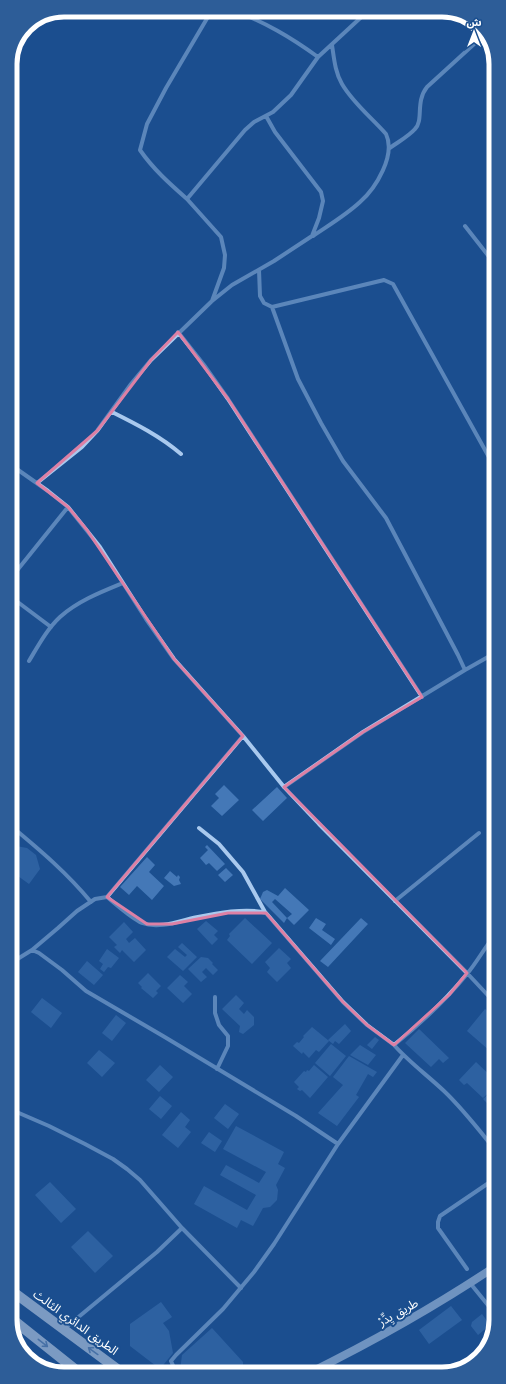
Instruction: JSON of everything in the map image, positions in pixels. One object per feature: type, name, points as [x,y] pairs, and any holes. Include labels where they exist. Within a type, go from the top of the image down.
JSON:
[{"type":"main road","name":"الطريق الدائري الثالث","points":[[17,1294],[115,1367]]},
{"type":"main road","points":[[17,1323],[72,1367]]},
{"type":"street","points":[[208,17],[166,88],[147,124],[140,150],[147,161],[166,181],[187,198],[221,237],[225,255],[224,268],[212,301]]},
{"type":"street","points":[[249,17],[270,26],[293,39],[318,57]]},
{"type":"street","points":[[187,198],[245,130],[254,122],[273,112],[291,95],[318,57],[362,17]]},
{"type":"street","points":[[390,148],[416,128],[419,122],[422,93],[481,38]]},
{"type":"street","points":[[38,483],[82,447],[97,431],[131,384],[151,360],[178,332],[212,301],[232,285],[259,270],[344,215],[362,201],[381,174],[390,148],[389,141],[386,134],[356,103],[342,84],[336,69],[332,45]]},
{"type":"street","points":[[266,116],[275,132],[321,192],[323,201],[319,218],[312,236]]},
{"type":"street","points":[[465,226],[489,257]]},
{"type":"street","points":[[259,270],[260,296],[264,303],[272,307],[384,280],[393,284],[489,456]]},
{"type":"street","points":[[272,307],[298,379],[321,423],[343,461],[386,518],[465,670]]},
{"type":"street","points":[[178,332],[228,399],[422,697]]},
{"type":"street","points":[[112,412],[150,432],[169,444],[181,454]]},
{"type":"street","points":[[17,469],[38,483],[68,507],[100,547],[146,619],[174,659],[243,736],[284,787],[489,997]]},
{"type":"street","points":[[17,571],[68,507]]},
{"type":"street","points":[[29,660],[51,627],[60,617],[89,597],[123,583]]},
{"type":"street","points":[[17,602],[51,627]]},
{"type":"street","points":[[284,787],[364,732],[489,656]]},
{"type":"street","points":[[108,897],[243,736]]},
{"type":"street","points":[[199,828],[219,844],[243,872],[266,913],[343,1002],[367,1025],[394,1045],[403,1055],[444,1091],[473,1122],[489,1142]]},
{"type":"street","points":[[17,831],[63,871],[91,902]]},
{"type":"street","points":[[395,901],[479,833]]},
{"type":"street","points":[[17,959],[32,950],[77,911],[98,898],[108,897],[140,922],[147,924],[167,924],[228,912],[252,910],[266,913]]},
{"type":"street","points":[[394,1045],[449,995],[489,943]]},
{"type":"street","points":[[32,950],[39,953],[62,970],[86,991],[296,1116],[338,1144]]},
{"type":"street","points":[[215,997],[215,1013],[219,1025],[228,1036],[228,1046],[217,1069]]},
{"type":"street","points":[[174,1367],[171,1361],[173,1358],[223,1309],[274,1244],[338,1144],[403,1055]]},
{"type":"street","points":[[17,1112],[49,1126],[113,1159],[140,1180],[182,1228],[241,1288]]},
{"type":"street","points":[[467,1269],[438,1228],[438,1222],[440,1216],[489,1183]]},
{"type":"street","points":[[64,1329],[157,1252],[182,1228]]},
{"type":"street","name":"طريق يِدِّرْ","points":[[321,1367],[411,1319],[489,1271]]},
{"type":"street","points":[[470,1283],[489,1306]]},
{"type":"highlighted area","points":[[178,332],[228,399],[422,697],[363,732],[284,787],[467,973],[449,995],[394,1045],[367,1025],[343,1002],[266,913],[228,913],[172,924],[147,924],[107,897],[243,736],[174,659],[87,530],[68,507],[37,483],[97,431],[151,360]]},
{"type":"building","points":[[224,785],[239,800],[222,816],[211,806],[219,798],[215,794]]},
{"type":"building","points":[[277,787],[287,798],[263,821],[252,810]]},
{"type":"building","points":[[207,845],[225,864],[217,871],[209,863],[206,865],[200,858],[208,850],[205,847]]},
{"type":"building","points":[[17,846],[27,848],[36,855],[40,869],[29,884],[17,875]]},
{"type":"building","points":[[147,857],[155,865],[149,872],[164,886],[152,900],[137,886],[129,895],[120,887]]},
{"type":"building","points":[[226,868],[233,875],[225,882],[218,875]]},
{"type":"building","points":[[170,871],[177,877],[178,875],[180,877],[179,880],[181,884],[174,886],[164,878]]},
{"type":"building","points":[[285,888],[309,910],[294,925],[287,918],[284,923],[260,899],[263,892],[267,890],[278,896]],"holes":[[[275,899],[292,914],[287,918],[272,902]]]},
{"type":"building","points":[[245,918],[272,943],[252,964],[227,940],[230,936],[229,934]]},
{"type":"building","points":[[316,918],[326,924],[322,930],[335,939],[331,945],[309,928]]},
{"type":"building","points":[[361,918],[368,924],[328,967],[320,961]]},
{"type":"building","points":[[206,921],[218,931],[214,935],[218,939],[212,945],[197,929]]},
{"type":"building","points":[[124,922],[133,932],[126,939],[129,943],[135,938],[146,950],[134,962],[122,950],[120,953],[114,947],[117,945],[109,937]]},
{"type":"building","points":[[182,943],[197,957],[183,971],[167,957],[175,949],[185,957],[187,955],[178,947]]},
{"type":"building","points":[[279,948],[291,959],[287,963],[291,968],[277,982],[267,972],[270,968],[265,962]]},
{"type":"building","points":[[107,949],[119,958],[111,968],[108,967],[104,972],[100,969],[103,964],[99,961]]},
{"type":"building","points":[[201,957],[208,958],[218,970],[213,975],[206,968],[202,972],[207,977],[201,982],[188,969]]},
{"type":"building","points":[[87,961],[103,975],[94,985],[78,972]]},
{"type":"building","points":[[148,973],[161,986],[156,991],[158,993],[153,998],[141,988],[142,987],[138,983]]},
{"type":"building","points":[[180,975],[188,982],[184,986],[192,994],[183,1003],[167,988]]},
{"type":"building","points":[[236,995],[244,1003],[239,1009],[244,1014],[247,1010],[254,1017],[254,1025],[243,1034],[239,1032],[240,1026],[222,1009]]},
{"type":"building","points":[[42,998],[62,1013],[51,1028],[31,1012]]},
{"type":"building","points":[[485,1009],[489,1012],[489,1050],[467,1031]]},
{"type":"building","points":[[116,1015],[126,1023],[112,1041],[102,1033]]},
{"type":"building","points":[[345,1024],[351,1031],[339,1044],[335,1041],[333,1044],[328,1040]]},
{"type":"building","points":[[312,1027],[329,1041],[319,1052],[316,1050],[309,1058],[293,1046],[297,1042],[299,1043],[304,1037],[303,1036]]},
{"type":"building","points":[[419,1029],[449,1058],[443,1063],[439,1059],[431,1067],[405,1043]]},
{"type":"building","points":[[375,1037],[379,1040],[372,1049],[367,1045]]},
{"type":"building","points":[[331,1044],[346,1056],[330,1076],[315,1063]]},
{"type":"building","points":[[360,1045],[376,1055],[368,1065],[350,1055]]},
{"type":"building","points":[[99,1050],[115,1063],[102,1077],[87,1063]]},
{"type":"building","points":[[349,1056],[377,1072],[373,1077],[368,1074],[356,1095],[359,1097],[337,1126],[318,1113],[343,1085],[333,1077]]},
{"type":"building","points":[[476,1062],[489,1074],[489,1092],[483,1098],[467,1083],[464,1085],[459,1080]]},
{"type":"building","points":[[160,1065],[173,1077],[159,1092],[146,1080]]},
{"type":"building","points":[[314,1065],[328,1077],[310,1098],[302,1090],[300,1091],[297,1089],[299,1087],[294,1082],[304,1071],[309,1071]]},
{"type":"building","points":[[489,1093],[489,1105],[483,1099]]},
{"type":"building","points":[[160,1096],[172,1106],[161,1119],[149,1109]]},
{"type":"building","points":[[225,1104],[239,1114],[228,1129],[214,1118]]},
{"type":"building","points":[[181,1112],[190,1120],[185,1127],[191,1132],[178,1148],[162,1135]]},
{"type":"building","points":[[236,1126],[284,1152],[278,1164],[285,1168],[276,1185],[278,1190],[277,1200],[270,1207],[263,1208],[253,1226],[241,1220],[237,1228],[194,1204],[204,1186],[247,1210],[256,1195],[220,1175],[226,1165],[259,1183],[266,1172],[223,1149]]},
{"type":"building","points":[[209,1132],[222,1141],[215,1152],[201,1143]]},
{"type":"building","points":[[50,1182],[76,1209],[61,1223],[35,1195]]},
{"type":"building","points":[[88,1231],[113,1256],[95,1273],[71,1247]]},
{"type":"building","points":[[161,1302],[172,1317],[163,1323],[169,1331],[173,1353],[162,1367],[157,1367],[130,1346],[130,1324]]},
{"type":"building","points":[[451,1306],[462,1320],[429,1344],[419,1330]]},
{"type":"building","points":[[482,1314],[489,1323],[488,1326],[478,1335],[471,1326],[472,1322]]},
{"type":"building","points":[[212,1328],[243,1362],[243,1367],[180,1367],[182,1355]]}]
